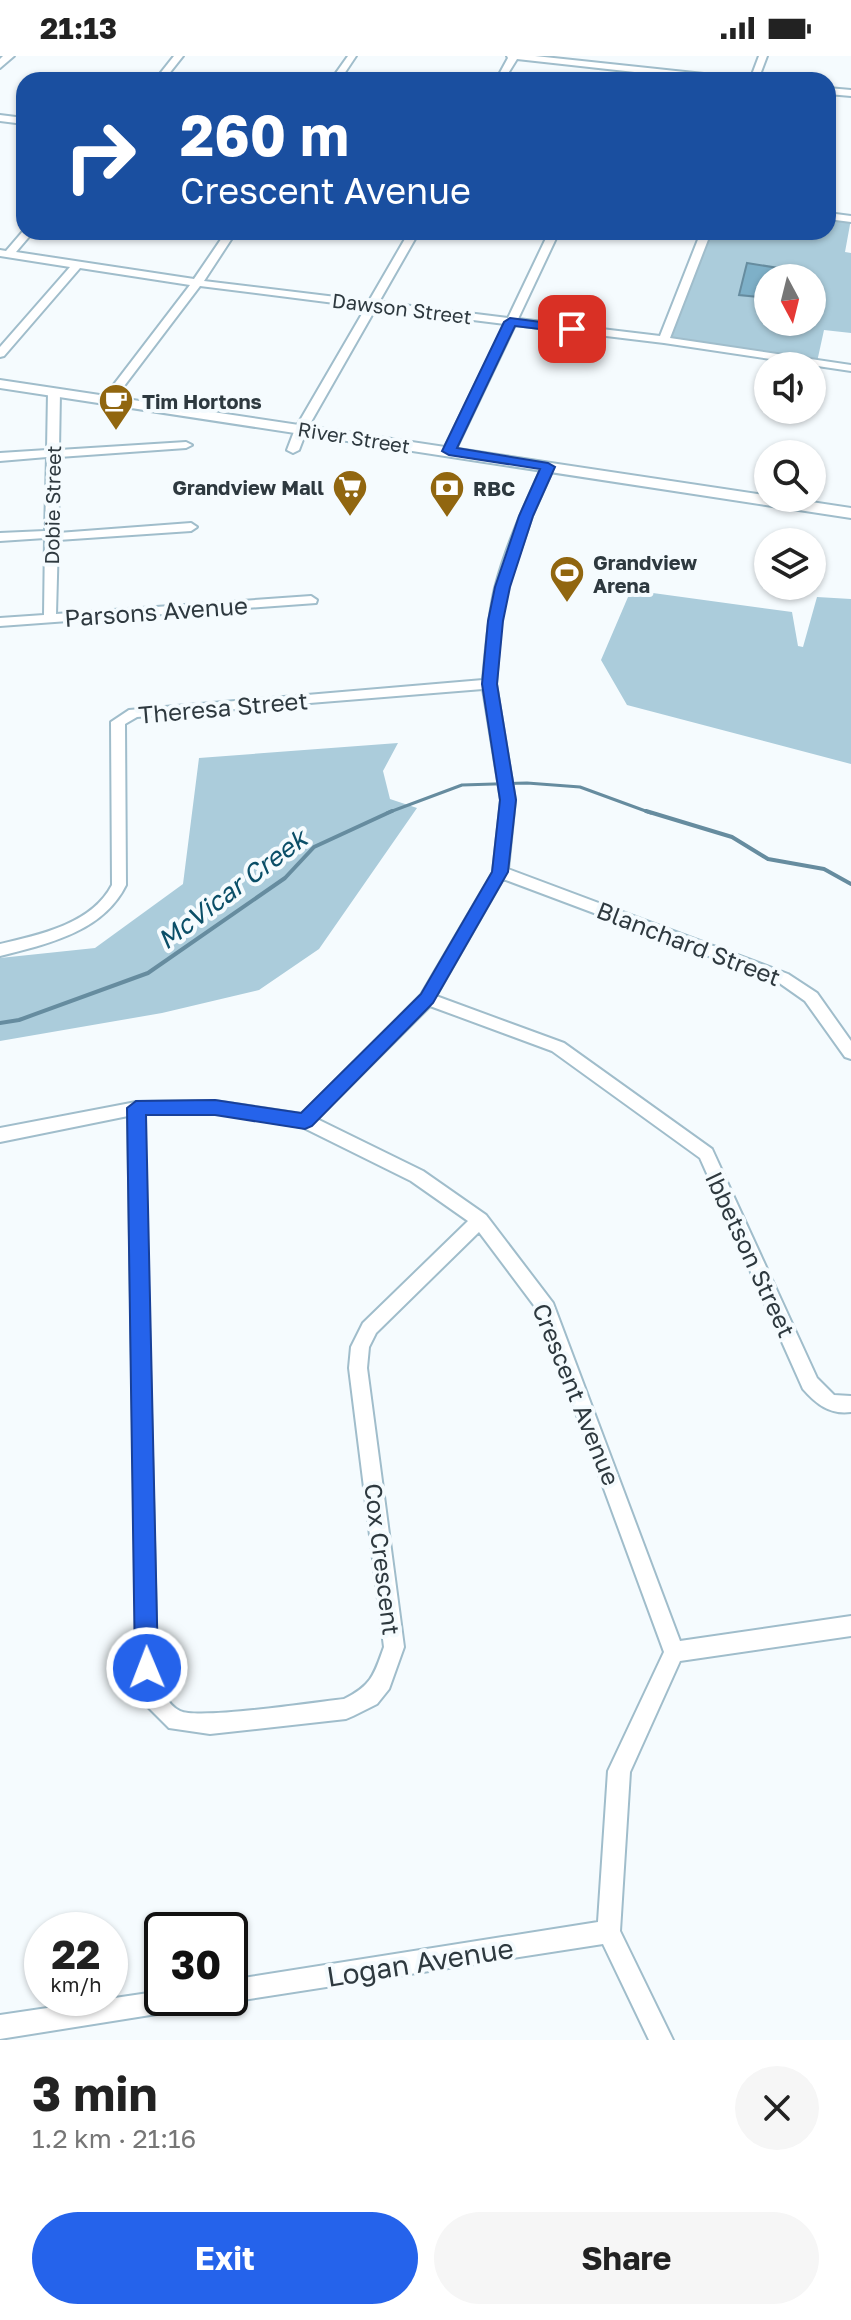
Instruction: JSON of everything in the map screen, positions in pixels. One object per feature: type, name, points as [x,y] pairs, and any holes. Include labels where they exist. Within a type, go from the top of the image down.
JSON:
[{"type":"main road","points":[[0,65],[9,56]]},
{"type":"main road","name":"River Street","points":[[0,384],[851,513]]},
{"type":"street","points":[[166,72],[179,56]]},
{"type":"street","points":[[513,56],[661,72]]},
{"type":"street","points":[[633,72],[640,56]]},
{"type":"street","points":[[4,254],[19,240]]},
{"type":"street","points":[[108,400],[226,240]]},
{"type":"street","points":[[293,450],[301,429],[409,240]]},
{"type":"street","points":[[449,451],[550,240]]},
{"type":"street","points":[[664,340],[703,240]]},
{"type":"street","name":"Dawson Street","points":[[4,254],[197,283],[664,340],[851,368]]},
{"type":"street","points":[[0,354],[77,265]]},
{"type":"street","name":"Dobie Street","points":[[50,618],[54,392]]},
{"type":"street","points":[[0,457],[186,445]]},
{"type":"street","points":[[305,1121],[427,999],[500,872],[508,800],[489,684],[495,621],[502,587],[526,516],[548,467]]},
{"type":"street","points":[[0,537],[191,527]]},
{"type":"street","name":"Parsons Avenue","points":[[0,622],[311,600]]},
{"type":"street","name":"Theresa Street","points":[[0,950],[65,931],[111,901],[117,893],[118,722],[124,717],[149,711],[489,684]]},
{"type":"street","name":"Blanchard Street","points":[[500,872],[783,978],[811,997],[851,1053]]},
{"type":"street","name":"Ibbetson Street","points":[[427,999],[558,1047],[706,1154],[810,1383],[823,1399],[838,1406],[851,1404]]},
{"type":"street","name":"Crescent Avenue","points":[[0,1135],[136,1108],[215,1107],[305,1121],[417,1176],[480,1220],[547,1308],[674,1652]]},
{"type":"street","name":"Cox Crescent","points":[[136,1108],[147,1668],[154,1699],[176,1721],[210,1724],[346,1709],[370,1697],[382,1682],[394,1647],[358,1368],[360,1347],[369,1328],[480,1220]]},
{"type":"street","points":[[661,2040],[609,1932],[619,1771],[674,1652],[851,1626]]},
{"type":"street","name":"Logan Avenue","points":[[248,1988],[609,1932]]},
{"type":"street","points":[[8,2031],[144,2006]]},
{"type":"shaded area","points":[[836,218],[851,219],[845,252],[851,253],[851,333],[826,330],[826,264],[754,264],[754,336],[823,336],[819,352],[754,353],[665,340],[703,240],[836,240]]},
{"type":"shaded area","points":[[747,263],[754,264],[754,297],[739,295]]},
{"type":"shaded area","points":[[631,590],[792,612],[798,646],[803,647],[816,600],[851,599],[851,764],[627,705],[601,660]]},
{"type":"shaded area","points":[[398,743],[383,771],[390,799],[417,808],[319,949],[259,990],[162,1013],[0,1041],[0,958],[95,948],[183,884],[199,758]]},
{"type":"waterway","name":"McVicar Creek","points":[[390,812],[462,785],[527,783],[580,787],[651,813]]},
{"type":"waterway","name":"McVicar Creek","points":[[646,811],[732,837],[768,859],[824,869],[851,884]]},
{"type":"waterway","name":"McVicar Creek","points":[[0,1023],[19,1020],[148,973],[285,878],[314,847],[390,812]]},
{"type":"place","name":"Tim Hortons","points":[[116,432]]},
{"type":"place","name":"Grandview Mall","points":[[350,518]]},
{"type":"place","name":"RBC","points":[[447,519]]},
{"type":"place","name":"Grandview Arena","points":[[567,604]]},
{"type":"route","points":[[147,1668],[136,1108],[215,1107],[305,1121],[427,999],[500,872],[508,800],[489,684],[495,621],[502,587],[526,516],[548,467],[449,451],[510,322],[572,329]]}]
